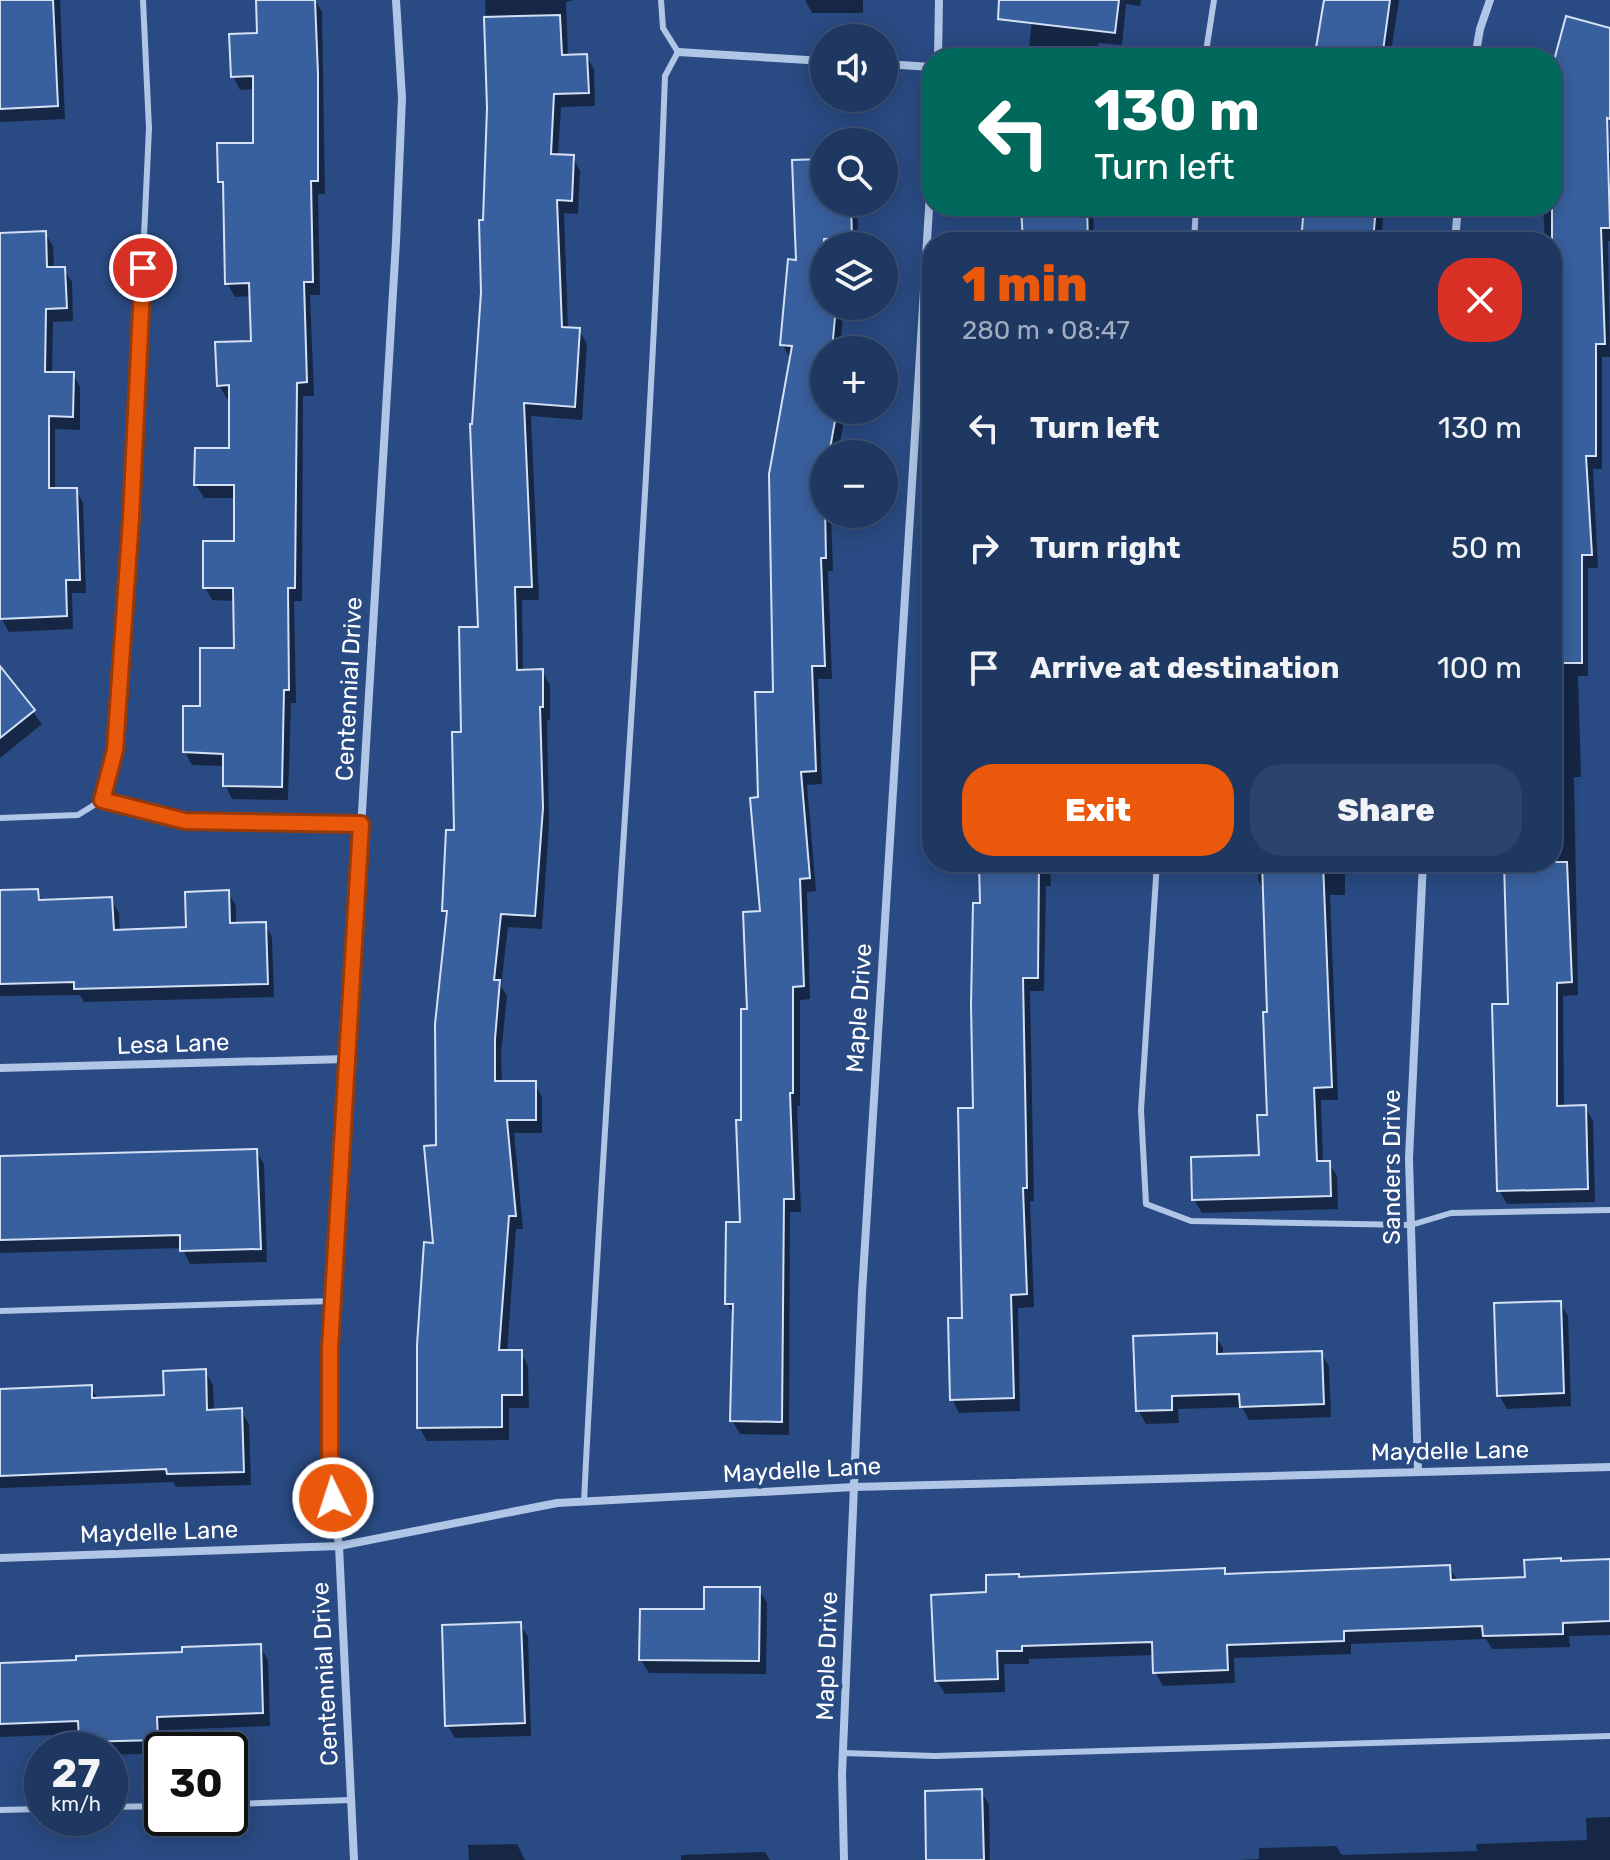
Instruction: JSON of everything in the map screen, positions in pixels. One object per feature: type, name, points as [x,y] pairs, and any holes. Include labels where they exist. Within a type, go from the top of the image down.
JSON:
[{"type":"street","name":"Centennial Drive","points":[[354,1860],[339,1546],[330,1474],[333,1301],[402,113],[396,0]]},
{"type":"street","points":[[938,48],[939,0]]},
{"type":"street","points":[[1477,48],[1490,0]]},
{"type":"street","points":[[678,52],[810,60]]},
{"type":"street","points":[[898,65],[922,66]]},
{"type":"street","name":"Maple Drive","points":[[844,1860],[843,1753],[862,1293],[922,322]]},
{"type":"street","name":"Sanders Drive","points":[[1418,1472],[1409,1158],[1423,872]]},
{"type":"street","name":"Lesa Lane","points":[[0,1068],[347,1059]]},
{"type":"street","name":"Maydelle Lane","points":[[0,1558],[339,1546],[557,1503],[854,1487],[1610,1467]]},
{"type":"lane","points":[[0,818],[78,815],[102,800],[115,750],[132,503],[149,128],[143,0]]},
{"type":"lane","points":[[584,1502],[593,1312],[657,293],[665,76],[678,52],[663,28],[661,0]]},
{"type":"lane","points":[[1207,48],[1214,0]]},
{"type":"lane","points":[[102,800],[185,821],[361,824]]},
{"type":"lane","points":[[1156,872],[1141,1110],[1146,1204],[1191,1221],[1411,1225],[1451,1213],[1610,1210]]},
{"type":"lane","points":[[0,1311],[333,1301]]},
{"type":"lane","points":[[843,1753],[935,1756],[1610,1736]]},
{"type":"lane","points":[[248,1803],[351,1800]]},
{"type":"lane","points":[[0,1810],[24,1809]]},
{"type":"building","points":[[0,0],[53,0],[58,106],[0,109]]},
{"type":"building","points":[[256,0],[315,0],[318,74],[318,181],[311,181],[313,282],[304,282],[307,382],[297,383],[295,588],[288,588],[289,690],[284,690],[282,787],[223,786],[223,754],[183,752],[183,706],[200,706],[200,648],[234,648],[233,588],[203,588],[203,541],[234,541],[234,485],[194,485],[195,448],[229,448],[229,385],[217,386],[215,342],[251,341],[249,283],[225,284],[223,182],[218,182],[217,143],[253,143],[253,76],[231,77],[229,34],[257,33]]},
{"type":"building","points":[[999,0],[1119,0],[1115,33],[998,19]]},
{"type":"building","points":[[1324,0],[1390,0],[1383,48],[1316,48]]},
{"type":"building","points":[[560,15],[562,55],[587,54],[589,93],[554,94],[551,154],[574,155],[572,201],[557,200],[562,327],[580,328],[575,407],[524,403],[532,587],[515,587],[517,670],[543,669],[543,707],[540,707],[543,808],[535,916],[501,914],[494,980],[500,980],[495,1081],[536,1081],[536,1120],[507,1120],[516,1216],[509,1216],[499,1350],[522,1350],[522,1395],[502,1395],[502,1427],[417,1428],[417,1345],[424,1242],[433,1243],[424,1146],[436,1145],[435,1024],[447,911],[442,911],[446,830],[454,830],[452,732],[461,732],[459,627],[478,627],[470,424],[481,292],[479,220],[483,220],[487,108],[484,17]]},
{"type":"building","points":[[1566,16],[1610,28],[1610,119],[1607,118],[1610,228],[1601,228],[1605,344],[1596,344],[1596,456],[1586,456],[1592,555],[1582,555],[1582,663],[1562,663],[1562,232],[1552,232],[1552,216],[1562,216],[1562,48],[1557,48]]},
{"type":"building","points":[[810,159],[810,216],[851,216],[852,232],[810,232],[810,320],[835,320],[833,336],[810,336],[810,424],[834,424],[832,440],[810,440],[810,528],[825,528],[826,558],[821,558],[825,666],[812,666],[816,771],[801,772],[810,878],[800,879],[804,986],[793,987],[793,1093],[790,1093],[794,1199],[784,1199],[782,1422],[730,1421],[733,1304],[725,1304],[726,1222],[740,1222],[736,1120],[741,1120],[741,1009],[747,1009],[743,912],[760,911],[750,798],[758,797],[755,692],[773,692],[769,474],[792,346],[780,345],[788,259],[796,260],[792,160]]},
{"type":"building","points":[[1022,216],[1087,216],[1088,232],[1022,232]]},
{"type":"building","points":[[1303,216],[1375,216],[1374,232],[1302,232]]},
{"type":"building","points":[[46,231],[47,267],[65,267],[67,308],[46,309],[45,372],[74,372],[73,417],[49,416],[49,488],[77,488],[80,580],[66,580],[67,616],[0,619],[0,233]]},
{"type":"building","points":[[0,666],[35,710],[0,738]]},
{"type":"building","points":[[1562,862],[1567,862],[1572,982],[1557,983],[1557,1106],[1586,1105],[1588,1189],[1497,1191],[1492,1004],[1508,1004],[1504,872],[1562,872]]},
{"type":"building","points":[[979,872],[1039,872],[1038,978],[1023,978],[1027,1188],[1023,1188],[1027,1294],[1011,1295],[1014,1398],[950,1400],[948,1318],[962,1318],[958,1108],[973,1108],[973,903],[980,903]]},
{"type":"building","points":[[1262,872],[1323,872],[1332,1087],[1314,1088],[1317,1161],[1330,1161],[1331,1196],[1192,1200],[1191,1157],[1259,1155],[1257,1115],[1267,1115],[1263,1012],[1267,1012]]},
{"type":"building","points":[[38,889],[39,900],[112,897],[114,930],[186,927],[185,892],[229,890],[230,923],[266,922],[268,984],[74,989],[74,982],[0,984],[0,890]]},
{"type":"building","points":[[257,1149],[261,1249],[180,1251],[180,1235],[0,1240],[0,1156]]},
{"type":"building","points":[[1561,1301],[1564,1393],[1497,1396],[1494,1303]]},
{"type":"building","points":[[1217,1333],[1217,1354],[1322,1351],[1324,1404],[1240,1407],[1239,1394],[1172,1396],[1172,1410],[1136,1411],[1133,1336]]},
{"type":"building","points":[[206,1369],[207,1410],[242,1408],[244,1472],[167,1474],[166,1469],[0,1476],[0,1389],[92,1385],[92,1398],[164,1395],[163,1371]]},
{"type":"building","points":[[1561,1558],[1561,1561],[1610,1559],[1610,1621],[1563,1623],[1563,1634],[1483,1636],[1482,1626],[1344,1631],[1344,1641],[1227,1645],[1228,1670],[1153,1673],[1152,1642],[1022,1646],[1022,1651],[997,1651],[998,1679],[935,1681],[931,1595],[986,1592],[986,1575],[1019,1574],[1019,1577],[1225,1568],[1225,1574],[1450,1565],[1451,1580],[1525,1577],[1524,1560]]},
{"type":"building","points":[[704,1587],[760,1587],[759,1661],[639,1660],[640,1609],[704,1609]]},
{"type":"building","points":[[521,1622],[525,1723],[445,1726],[442,1625]]},
{"type":"building","points":[[261,1644],[263,1713],[157,1717],[158,1732],[144,1732],[144,1740],[128,1741],[128,1732],[79,1732],[78,1721],[0,1724],[0,1663],[76,1660],[76,1656],[182,1652],[182,1647]]},
{"type":"building","points":[[982,1789],[984,1860],[926,1860],[925,1791]]},
{"type":"route","points":[[143,268],[131,518],[115,750],[102,800],[185,821],[361,824],[330,1348],[330,1474],[333,1498]]}]
